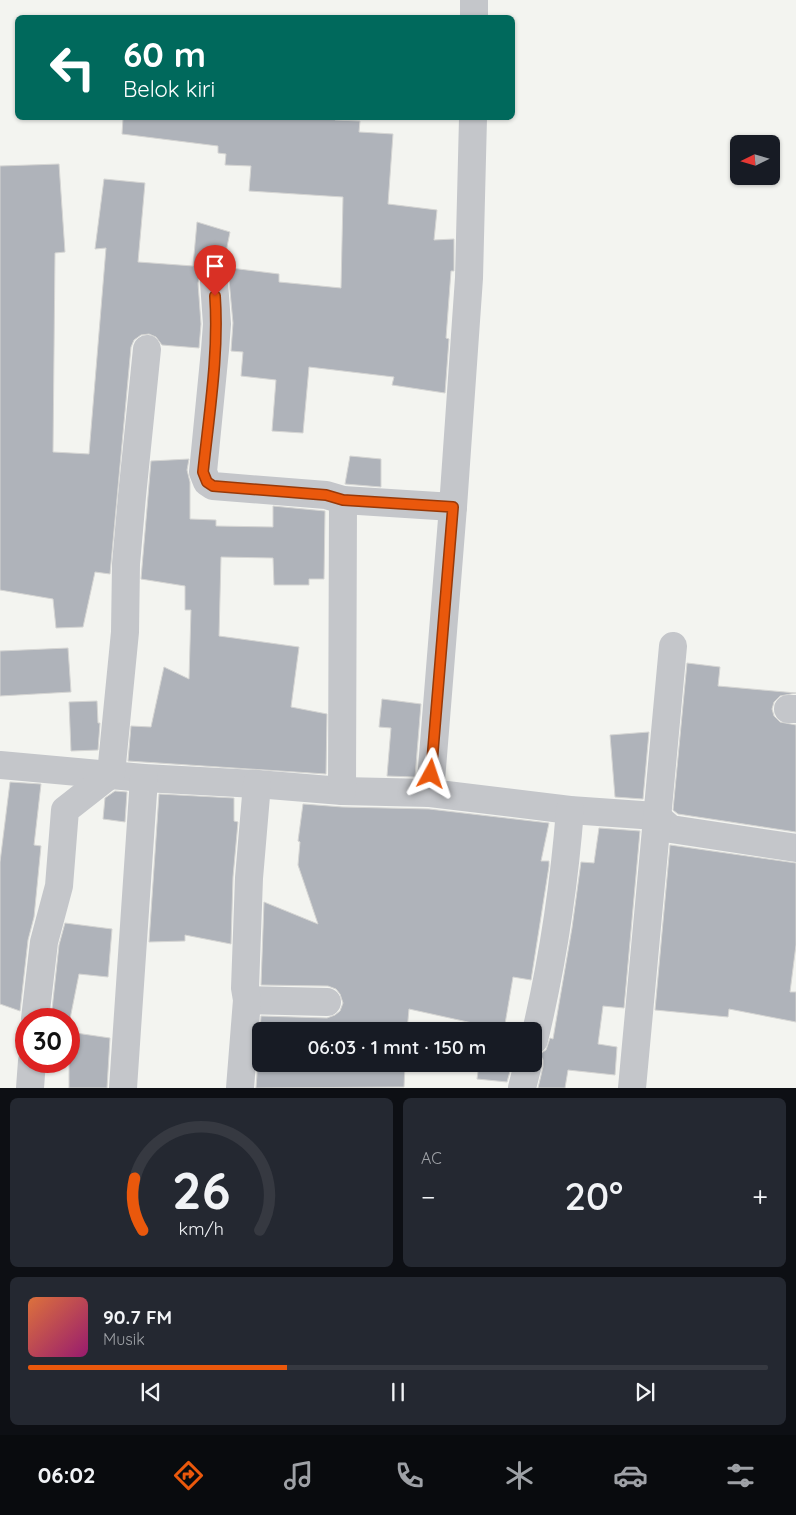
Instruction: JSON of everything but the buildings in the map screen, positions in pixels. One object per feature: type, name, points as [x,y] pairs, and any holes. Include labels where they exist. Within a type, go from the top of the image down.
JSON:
[{"type":"street","points":[[474,0],[474,15]]},
{"type":"street","points":[[430,793],[469,278],[473,120]]},
{"type":"street","points":[[214,282],[215,350],[203,472],[207,482],[213,486],[326,495],[343,500],[453,507]]},
{"type":"street","points":[[36,1008],[44,942],[59,886],[65,810],[111,774],[125,632],[126,564],[131,506],[148,349]]},
{"type":"street","points":[[342,791],[343,500]]},
{"type":"street","points":[[634,1087],[656,816],[673,646]]},
{"type":"street","points":[[0,765],[144,778],[342,791],[430,793],[570,810],[656,816],[671,829],[796,848]]},
{"type":"street","points":[[123,1088],[144,778]]},
{"type":"street","points":[[240,1088],[246,1000],[249,878],[257,784]]},
{"type":"street","points":[[538,1022],[545,995],[567,851],[570,810]]},
{"type":"street","points":[[246,1000],[326,1002]]},
{"type":"street","points":[[522,1088],[526,1072]]},
{"type":"street","points":[[30,1088],[31,1073]]},
{"type":"route","points":[[215,296],[215,350],[203,472],[207,482],[213,486],[326,495],[343,500],[453,507],[431,774]]}]
